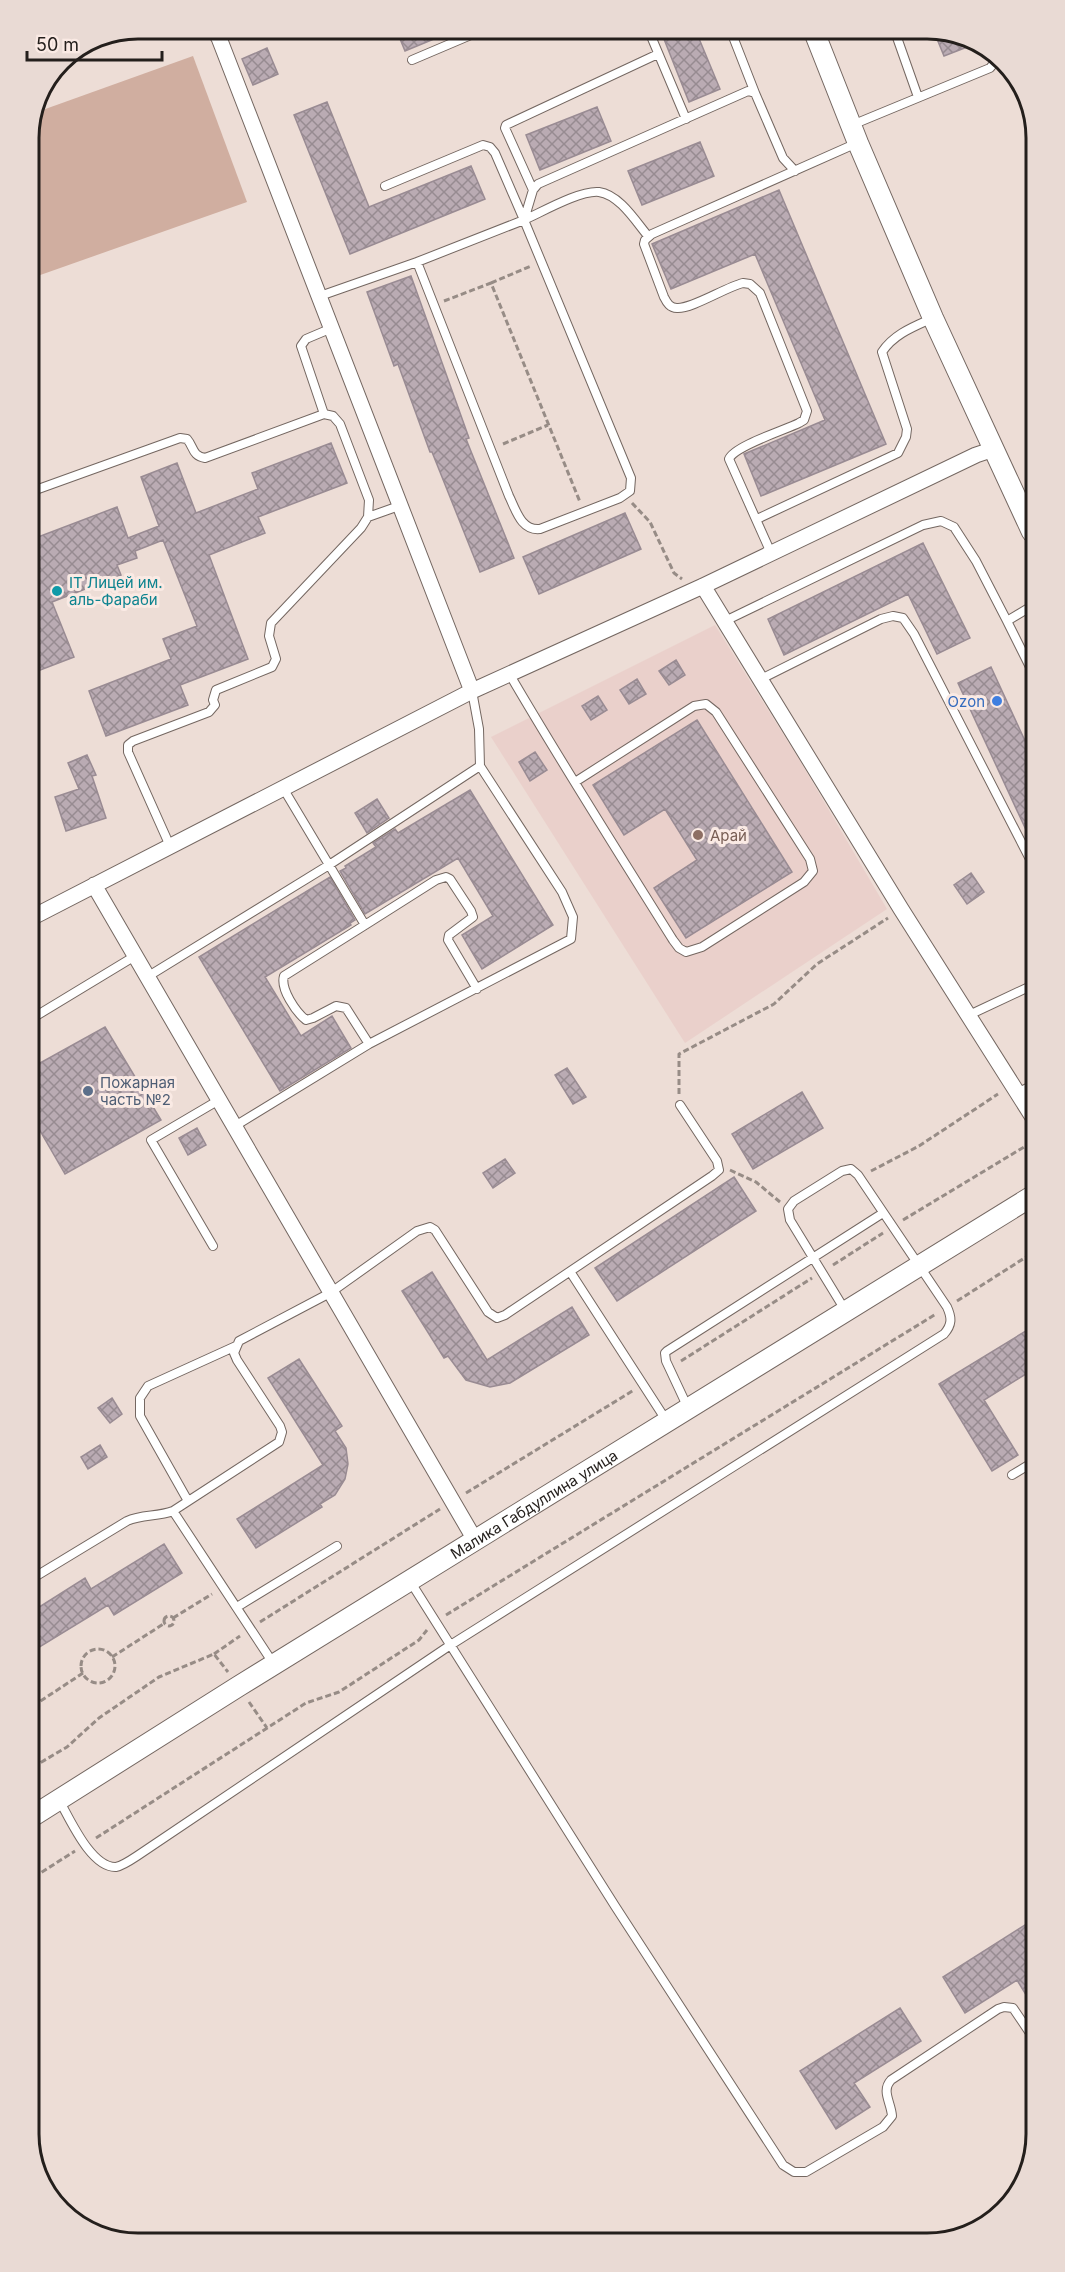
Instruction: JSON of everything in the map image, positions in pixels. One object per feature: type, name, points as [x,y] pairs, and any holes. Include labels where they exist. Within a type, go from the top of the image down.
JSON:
[{"type":"street","points":[[218,39],[472,691]]},
{"type":"street","points":[[817,39],[854,134],[933,318],[1026,515]]},
{"type":"street","points":[[39,914],[472,691],[698,588],[976,454],[994,449]]},
{"type":"street","points":[[698,588],[725,621],[1026,1106]]},
{"type":"street","points":[[94,885],[475,1540]]},
{"type":"street","name":"Малика Габдуллина улица","points":[[39,1812],[239,1686],[1026,1200]]},
{"type":"lane","points":[[412,60],[461,39]]},
{"type":"lane","points":[[652,39],[686,119]]},
{"type":"lane","points":[[734,39],[783,158],[795,171]]},
{"type":"lane","points":[[898,39],[918,97]]},
{"type":"lane","points":[[533,190],[505,128],[506,125],[658,54]]},
{"type":"lane","points":[[771,553],[729,459],[731,454],[799,423],[806,416],[805,404],[760,293],[756,288],[743,283],[684,307],[672,307],[667,303],[644,249],[644,244],[648,236],[795,171],[918,97],[990,68],[993,64]]},
{"type":"lane","points":[[524,220],[533,190],[538,184],[748,91],[755,93]]},
{"type":"lane","points":[[385,186],[483,145],[490,147],[495,153],[631,478],[632,486],[626,494],[540,529],[528,528],[518,516],[417,262]]},
{"type":"lane","points":[[320,296],[417,262],[586,193],[601,192],[621,205],[648,236]]},
{"type":"lane","points":[[757,519],[898,453],[906,437],[907,429],[882,352],[887,344],[902,332],[933,318]]},
{"type":"lane","points":[[324,414],[301,346],[306,339],[332,328]]},
{"type":"lane","points":[[39,489],[180,438],[187,439],[194,453],[205,458],[324,414],[333,416],[340,424],[369,500],[368,517],[361,528],[271,623],[269,636],[276,658],[272,667],[216,690],[213,700],[215,705],[209,712],[133,741],[129,745],[128,752],[170,846]]},
{"type":"lane","points":[[368,517],[399,506]]},
{"type":"lane","points":[[725,621],[923,525],[941,521],[954,527],[976,561],[1026,659]]},
{"type":"lane","points":[[1007,621],[1026,610]]},
{"type":"lane","points":[[761,679],[881,619],[893,616],[903,618],[914,634],[1026,851]]},
{"type":"lane","points":[[510,675],[575,782],[679,948],[686,952],[702,947],[804,882],[813,871],[810,859],[716,712],[706,704],[694,706],[575,782]]},
{"type":"lane","points":[[235,1126],[369,1044],[571,939],[573,917],[562,892],[480,766],[478,729],[472,691]]},
{"type":"lane","points":[[147,977],[329,866],[480,766]]},
{"type":"lane","points":[[283,788],[364,925]]},
{"type":"lane","points":[[369,1044],[349,1012],[341,1006],[331,1008],[309,1020],[303,1018],[284,988],[282,980],[287,974],[436,880],[446,877],[450,879],[471,911],[473,917],[451,933],[448,940],[477,989]]},
{"type":"lane","points":[[39,1013],[135,956]]},
{"type":"lane","points":[[969,1015],[1026,988]]},
{"type":"lane","points":[[1015,1089],[1026,1087]]},
{"type":"lane","points":[[213,1246],[151,1140],[219,1100]]},
{"type":"lane","points":[[39,1574],[137,1516],[153,1517],[173,1511],[275,1446],[282,1437],[280,1426],[237,1360],[234,1353],[239,1341],[330,1293],[417,1231],[430,1227],[439,1235],[488,1312],[496,1318],[505,1315],[570,1273],[716,1174],[718,1165],[680,1105]]},
{"type":"lane","points":[[59,1800],[84,1845],[102,1864],[117,1867],[137,1857],[449,1646],[944,1334],[950,1328],[951,1322],[947,1307],[858,1175],[851,1169],[794,1201],[788,1209],[790,1220],[846,1311]]},
{"type":"lane","points":[[688,1408],[669,1369],[665,1353],[670,1348],[883,1213]]},
{"type":"lane","points":[[570,1273],[667,1421]]},
{"type":"lane","points":[[188,1501],[140,1416],[140,1398],[148,1386],[236,1346]]},
{"type":"lane","points":[[1012,1474],[1026,1466]]},
{"type":"lane","points":[[173,1511],[274,1665]]},
{"type":"lane","points":[[237,1608],[337,1546]]},
{"type":"lane","points":[[410,1581],[449,1646],[783,2165],[794,2172],[806,2172],[884,2127],[892,2116],[886,2091],[891,2080],[998,2009],[1013,2008],[1026,2027]]},
{"type":"path","points":[[435,305],[541,262]]},
{"type":"path","points":[[491,283],[584,512]]},
{"type":"path","points":[[491,449],[548,425]]},
{"type":"path","points":[[626,494],[636,509],[650,522],[674,573],[698,588]]},
{"type":"path","points":[[680,1105],[679,1054],[774,1004],[817,964],[902,909]]},
{"type":"path","points":[[858,1175],[876,1170],[1015,1089]]},
{"type":"path","points":[[669,1369],[892,1227],[1026,1146]]},
{"type":"path","points":[[718,1165],[756,1182],[788,1209]]},
{"type":"path","points":[[39,1874],[306,1703],[339,1692],[419,1640],[435,1621],[1026,1257]]},
{"type":"path","points":[[39,1763],[67,1747],[99,1718],[159,1677],[214,1654],[452,1501],[644,1385]]},
{"type":"path","points":[[173,1618],[223,1587]]},
{"type":"path","points":[[165,1623],[166,1616],[173,1618]]},
{"type":"path","points":[[165,1623],[171,1625],[173,1618]]},
{"type":"path","points":[[112,1657],[165,1623]]},
{"type":"path","points":[[96,1649],[104,1650],[112,1657],[115,1668],[107,1680],[100,1683],[92,1682],[83,1673],[81,1664],[89,1652],[96,1649]]},
{"type":"path","points":[[214,1654],[267,1728]]},
{"type":"path","points":[[39,1702],[83,1673]]},
{"type":"shaded area","points":[[193,56],[247,202],[39,275],[39,131],[43,110]]},
{"type":"shaded area","name":"Арай","points":[[715,625],[800,761],[887,909],[685,1043],[491,737]]},
{"type":"building","points":[[400,39],[434,39],[405,51]]},
{"type":"building","points":[[664,39],[699,39],[720,89],[689,102]]},
{"type":"building","points":[[937,40],[966,47],[944,56]]},
{"type":"building","points":[[267,48],[278,74],[253,85],[242,59]]},
{"type":"building","points":[[327,102],[369,207],[471,166],[485,199],[350,254],[294,115]]},
{"type":"building","points":[[597,107],[611,141],[540,170],[526,135]]},
{"type":"building","points":[[700,142],[714,176],[642,205],[628,171]]},
{"type":"building","points":[[779,190],[886,444],[761,496],[744,454],[825,420],[755,254],[671,289],[652,244]]},
{"type":"building","points":[[411,276],[469,438],[466,439],[514,558],[480,572],[432,452],[430,452],[398,364],[394,366],[367,292]]},
{"type":"building","name":"IT Лицей им. аль-Фараби","points":[[331,443],[347,483],[258,517],[265,533],[209,555],[248,659],[180,685],[188,705],[106,736],[89,691],[171,659],[163,639],[197,626],[163,540],[135,551],[137,558],[117,565],[121,575],[52,602],[74,657],[39,671],[39,537],[117,507],[128,538],[159,526],[141,477],[177,463],[196,513],[258,489],[252,473]]},
{"type":"building","points":[[625,513],[641,549],[539,594],[523,557]]},
{"type":"building","points":[[923,543],[970,638],[937,654],[908,594],[784,655],[768,619]]},
{"type":"building","points":[[676,660],[685,675],[669,685],[659,671]]},
{"type":"building","points":[[991,667],[1026,743],[1026,830],[958,683]]},
{"type":"building","points":[[637,679],[646,694],[629,704],[620,690]]},
{"type":"building","points":[[598,696],[607,710],[591,720],[582,706]]},
{"type":"building","points":[[697,720],[792,872],[686,938],[654,888],[697,860],[665,809],[624,835],[593,785]]},
{"type":"building","points":[[535,752],[547,770],[530,781],[519,762]]},
{"type":"building","points":[[87,755],[96,775],[92,776],[106,818],[66,831],[55,797],[79,789],[68,763]]},
{"type":"building","points":[[470,790],[553,925],[482,969],[462,935],[493,916],[458,858],[365,914],[340,871],[376,847],[373,843],[395,829],[398,833]]},
{"type":"building","points":[[377,799],[389,818],[367,833],[355,813]]},
{"type":"building","points":[[971,873],[984,892],[967,904],[954,885]]},
{"type":"building","points":[[330,877],[355,920],[350,923],[351,925],[265,977],[301,1036],[332,1016],[351,1048],[280,1091],[199,957]]},
{"type":"building","name":"Пожарная часть №2","points":[[105,1027],[161,1120],[65,1174],[39,1129],[39,1064]]},
{"type":"building","points":[[567,1068],[586,1097],[573,1104],[555,1075]]},
{"type":"building","points":[[802,1092],[823,1128],[753,1169],[732,1134]]},
{"type":"building","points":[[197,1128],[206,1145],[188,1155],[179,1138]]},
{"type":"building","points":[[505,1159],[515,1173],[493,1188],[483,1173]]},
{"type":"building","points":[[734,1177],[756,1211],[617,1301],[595,1268]]},
{"type":"building","points":[[432,1272],[487,1360],[572,1307],[589,1335],[510,1383],[490,1387],[466,1380],[448,1356],[444,1358],[402,1291]]},
{"type":"building","points":[[1026,1331],[1026,1374],[984,1400],[1018,1455],[992,1471],[939,1384]]},
{"type":"building","points":[[299,1359],[342,1426],[335,1431],[346,1448],[348,1464],[345,1479],[335,1495],[320,1504],[322,1507],[256,1548],[237,1519],[323,1465],[268,1378]]},
{"type":"building","points":[[112,1398],[122,1414],[110,1423],[98,1408]]},
{"type":"building","points":[[100,1445],[107,1457],[88,1469],[81,1457]]},
{"type":"building","points":[[164,1544],[182,1573],[114,1615],[108,1605],[39,1647],[39,1607],[85,1578],[91,1589]]},
{"type":"building","points":[[1026,1924],[1026,1995],[1017,1980],[965,2013],[943,1977]]},
{"type":"building","points":[[900,2008],[921,2041],[854,2083],[870,2107],[836,2129],[800,2071]]},
{"type":"place","name":"IT Лицей им. аль-Фараби","points":[[57,591]]},
{"type":"place","name":"Ozon","points":[[997,701]]},
{"type":"place","name":"Арай","points":[[698,835]]},
{"type":"place","name":"Пожарная часть №2","points":[[88,1091]]}]
